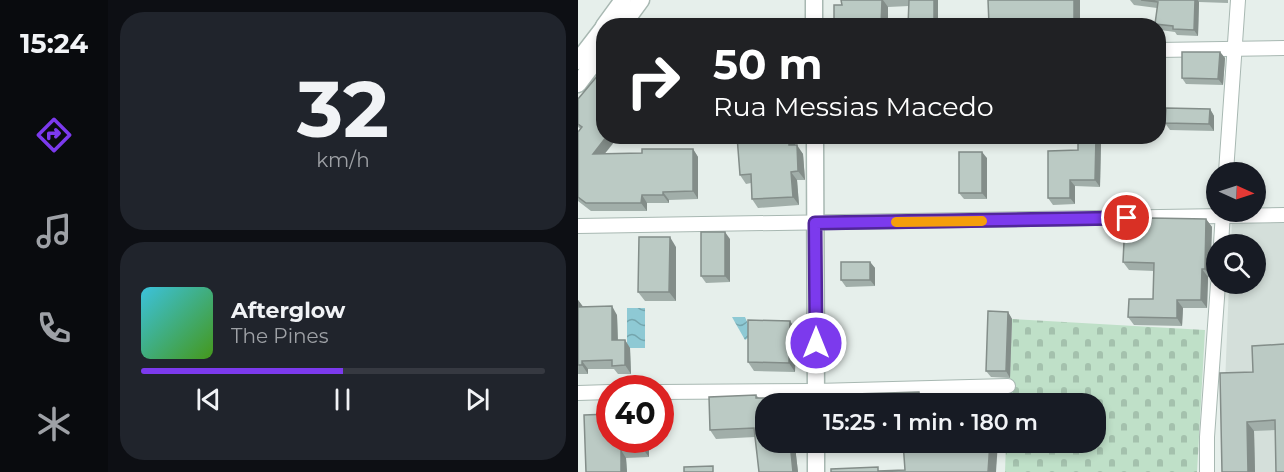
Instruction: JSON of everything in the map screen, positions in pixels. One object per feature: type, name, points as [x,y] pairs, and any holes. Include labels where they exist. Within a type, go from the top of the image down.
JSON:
[{"type":"street","points":[[610,18],[623,0]]},
{"type":"street","points":[[628,18],[641,0]]},
{"type":"street","points":[[814,0],[814,18]]},
{"type":"street","points":[[1227,162],[1238,0]]},
{"type":"street","points":[[579,59],[596,37]]},
{"type":"street","points":[[1166,50],[1284,48]]},
{"type":"street","points":[[579,59],[596,56]]},
{"type":"street","points":[[578,84],[596,62]]},
{"type":"street","points":[[815,144],[816,393]]},
{"type":"street","points":[[578,226],[1206,214]]},
{"type":"street","points":[[1266,215],[1284,215]]},
{"type":"street","points":[[1207,472],[1207,437],[1217,294]]},
{"type":"street","points":[[886,393],[1008,386]]},
{"type":"street","points":[[578,393],[596,392]]},
{"type":"street","points":[[674,392],[755,395]]},
{"type":"street","points":[[816,453],[816,472]]},
{"type":"shaded area","points":[[1284,220],[1284,472],[1225,472],[1229,294],[1266,294],[1266,234],[1231,234],[1232,222]]},
{"type":"green space","points":[[1012,319],[1205,330],[1197,472],[1005,472],[1006,453],[1106,453],[1106,393],[1009,393]]},
{"type":"water","points":[[627,308],[645,308],[645,348],[627,348]]},
{"type":"water","points":[[732,317],[745,317],[753,335],[745,340]]},
{"type":"building","points":[[841,0],[882,0],[881,18],[834,18],[834,5],[842,5]]},
{"type":"building","points":[[909,0],[934,0],[934,18],[908,18]]},
{"type":"building","points":[[988,0],[1074,0],[1074,18],[989,18]]},
{"type":"building","points":[[1141,0],[1195,0],[1194,30],[1173,29],[1173,26],[1166,25],[1166,18],[1156,18],[1158,2]]},
{"type":"building","points":[[1182,52],[1220,52],[1218,79],[1182,78]]},
{"type":"building","points":[[596,78],[596,144],[601,144],[593,154],[642,153],[642,149],[693,149],[693,191],[642,195],[641,203],[586,203],[578,197],[578,132],[582,127],[578,124],[578,99]]},
{"type":"building","points":[[1166,108],[1210,109],[1209,124],[1166,123]]},
{"type":"building","points":[[738,144],[797,145],[798,171],[791,172],[793,197],[752,199],[751,174],[740,175]]},
{"type":"building","points":[[1078,144],[1096,144],[1095,180],[1070,180],[1070,198],[1048,198],[1048,151],[1078,150]]},
{"type":"building","points":[[959,152],[982,152],[982,193],[959,193]]},
{"type":"building","points":[[1151,218],[1206,219],[1205,269],[1202,269],[1201,300],[1177,300],[1177,318],[1128,317],[1129,299],[1153,299],[1154,263],[1123,262],[1125,222],[1151,223]]},
{"type":"building","points":[[701,232],[725,232],[725,276],[701,276]]},
{"type":"building","points":[[639,237],[670,237],[669,292],[638,292]]},
{"type":"building","points":[[841,262],[870,262],[870,280],[841,280]]},
{"type":"building","points":[[612,306],[612,340],[625,340],[625,365],[612,366],[612,360],[582,361],[582,365],[578,365],[578,307]]},
{"type":"building","points":[[988,311],[1008,312],[1006,371],[986,371]]},
{"type":"building","points":[[748,320],[790,321],[789,363],[748,362]]},
{"type":"building","points":[[1285,344],[1285,472],[1276,472],[1275,420],[1247,422],[1248,472],[1222,472],[1220,373],[1253,372],[1252,346]]},
{"type":"building","points":[[755,395],[755,437],[754,428],[710,430],[709,397]]},
{"type":"building","points":[[584,415],[596,415],[596,453],[621,453],[621,472],[586,472]]},
{"type":"building","points":[[757,453],[791,453],[793,472],[759,472]]},
{"type":"building","points":[[904,453],[989,453],[988,472],[831,472],[831,469],[878,467],[878,471],[905,470]]},
{"type":"building","points":[[713,466],[713,472],[684,472],[684,467]]},
{"type":"slow traffic","points":[[896,222],[982,221]]},
{"type":"route","points":[[816,343],[815,223],[1127,218]]}]
